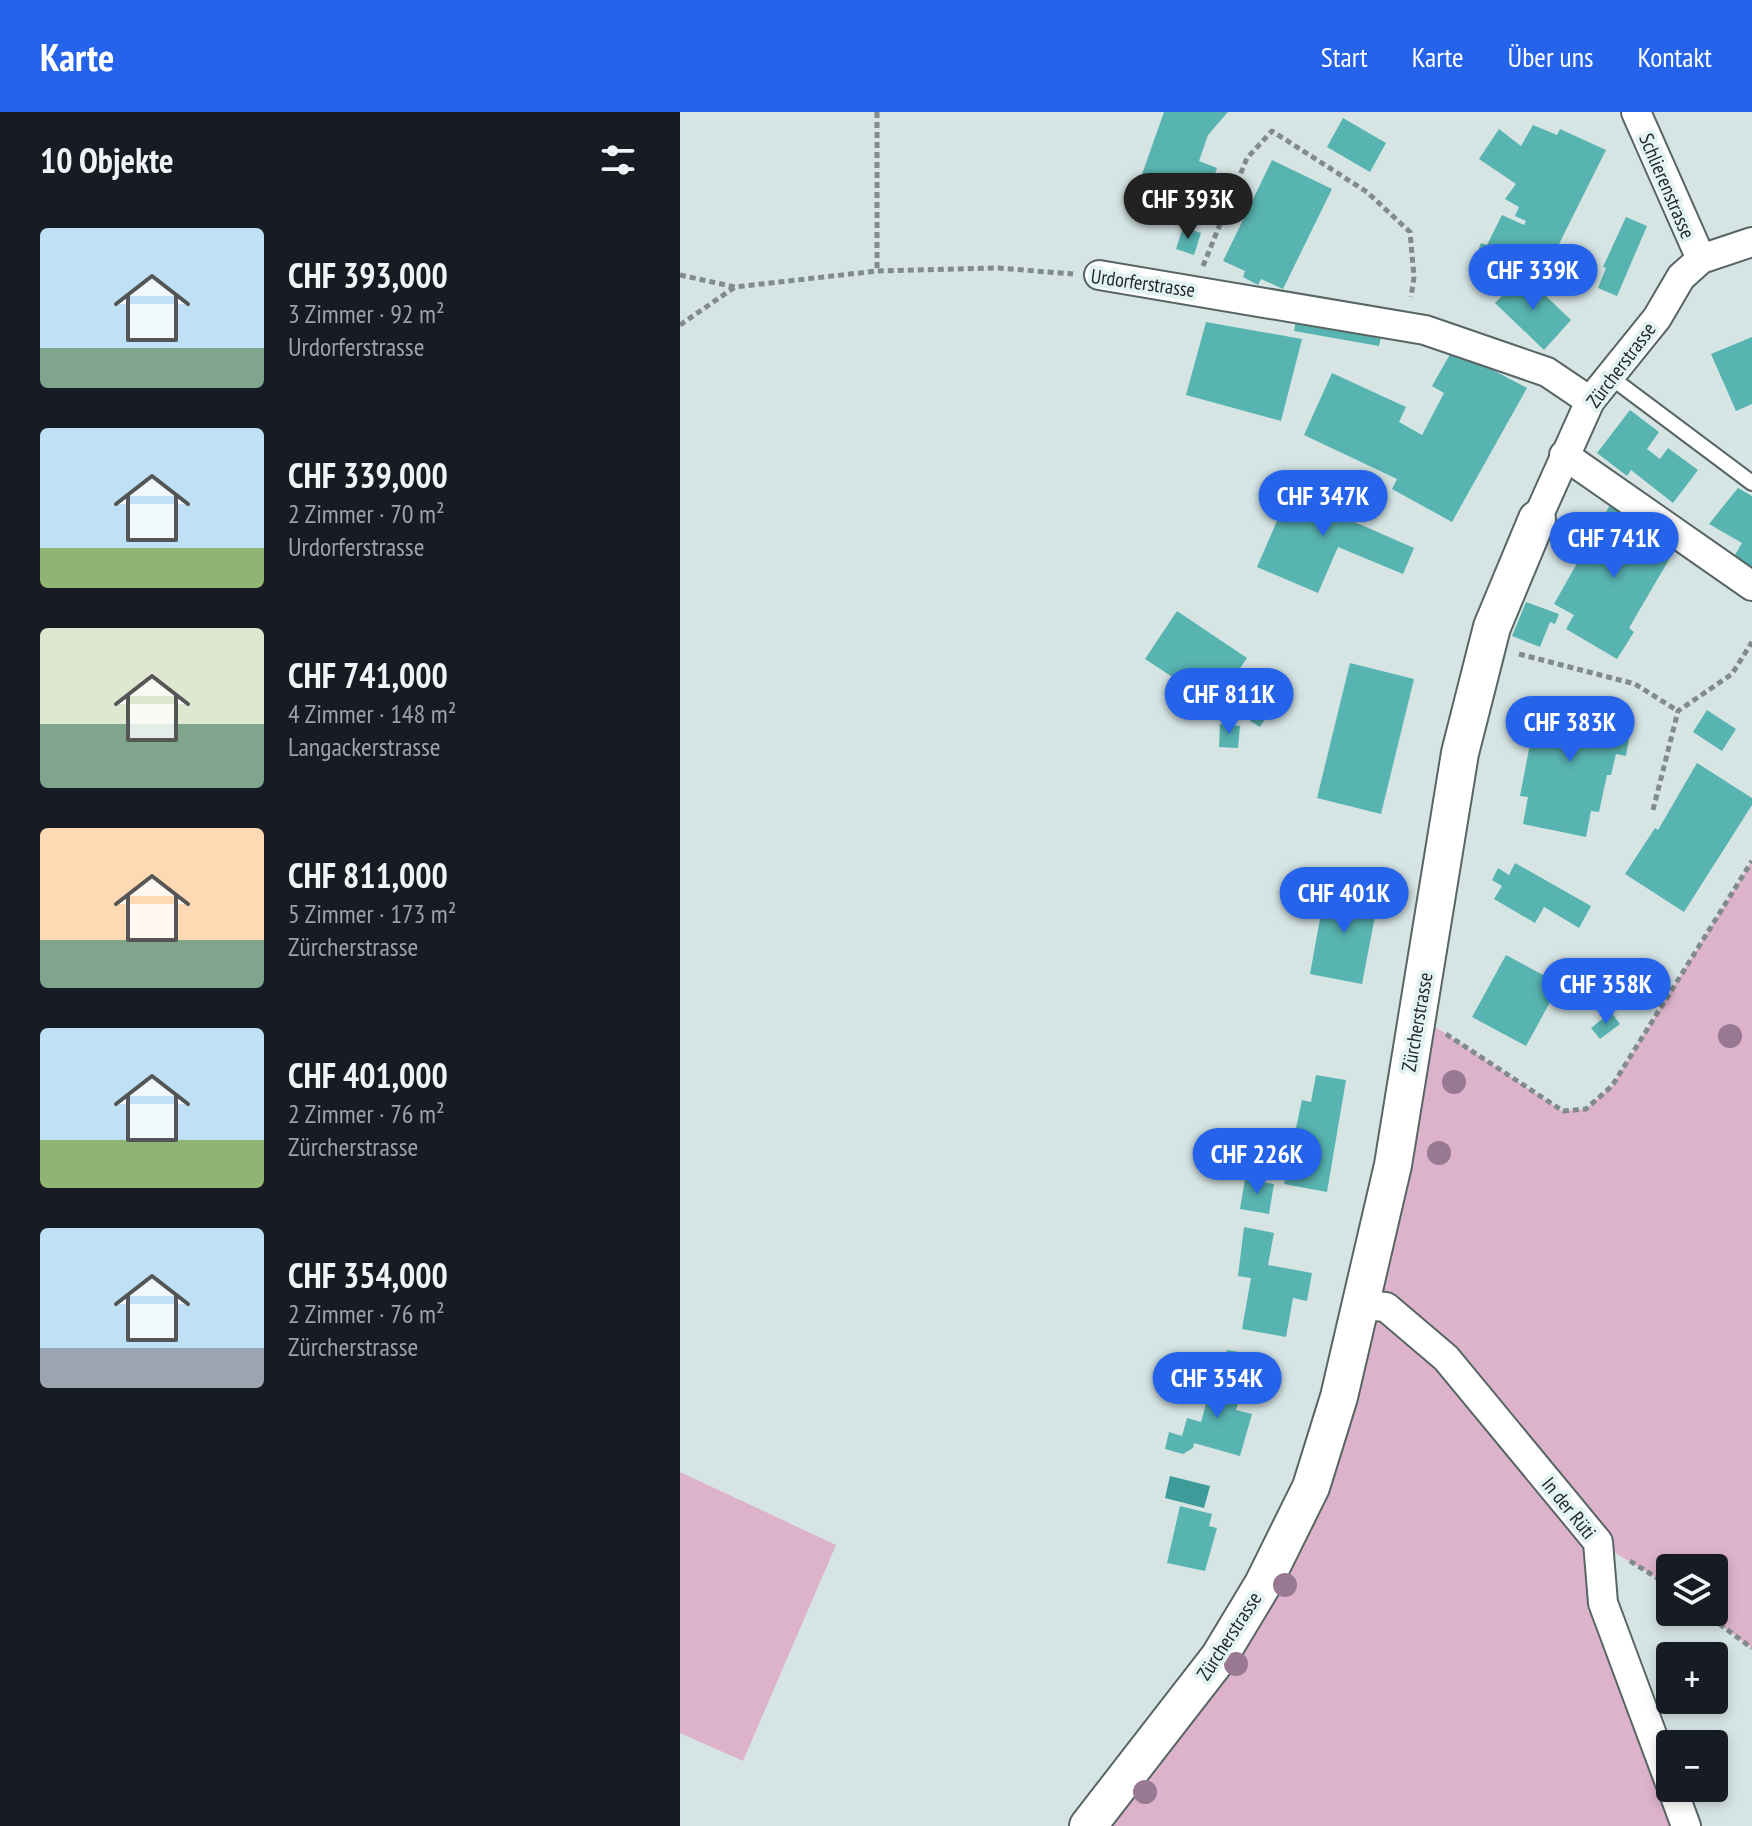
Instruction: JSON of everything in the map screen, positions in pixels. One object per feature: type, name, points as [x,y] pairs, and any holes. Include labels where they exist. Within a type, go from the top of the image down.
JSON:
[{"type":"street","name":"Schlierenstrasse","points":[[1636,112],[1688,238],[1701,259]]},
{"type":"street","name":"Zürcherstrasse","points":[[1088,1826],[1219,1657],[1263,1584],[1311,1487],[1339,1397],[1393,1165],[1460,753],[1492,627],[1537,519],[1590,401],[1657,318],[1681,277],[1701,259],[1752,242]]},
{"type":"street","name":"Urdorferstrasse","points":[[1099,275],[1405,326],[1547,372],[1590,401]]},
{"type":"street","points":[[1564,455],[1752,586]]},
{"type":"street","name":"In der Rüti","points":[[1361,1305],[1386,1307],[1446,1358],[1598,1542],[1603,1603],[1656,1746]]},
{"type":"street","name":"In der Rüti","points":[[1677,1802],[1686,1826]]},
{"type":"lane","points":[[1609,376],[1752,483]]},
{"type":"path","points":[[877,112],[877,271]]},
{"type":"path","points":[[1194,289],[1247,158],[1272,131],[1367,192],[1410,232],[1414,277],[1405,326]]},
{"type":"path","name":"Urdorferstrasse","points":[[680,275],[735,287],[877,271],[998,268],[1099,275]]},
{"type":"path","points":[[680,325],[735,287]]},
{"type":"path","points":[[1653,810],[1678,711],[1732,674],[1752,642]]},
{"type":"path","points":[[1504,651],[1635,684],[1678,711]]},
{"type":"path","points":[[1440,1031],[1563,1111],[1586,1109],[1612,1086],[1752,861]]},
{"type":"path","points":[[1598,1542],[1656,1577]]},
{"type":"path","points":[[1722,1626],[1752,1648]]},
{"type":"shaded area","points":[[1752,861],[1752,1648],[1722,1626],[1728,1626],[1728,1554],[1656,1554],[1656,1578],[1599,1543],[1656,1730],[1656,1802],[1679,1802],[1686,1826],[1088,1826],[1311,1487],[1419,1016],[1562,1111],[1586,1109],[1612,1086]]},
{"type":"shaded area","points":[[680,1472],[836,1545],[743,1761],[680,1733]]},
{"type":"water","points":[[1170,1476],[1210,1486],[1204,1508],[1165,1498]]},
{"type":"building","points":[[1164,112],[1228,112],[1208,135],[1199,161],[1217,168],[1205,204],[1186,197],[1181,211],[1135,194]]},
{"type":"building","points":[[1343,118],[1386,143],[1370,172],[1327,147]]},
{"type":"building","points":[[1533,125],[1557,135],[1560,129],[1606,150],[1544,274],[1517,261],[1507,283],[1472,266],[1481,243],[1487,245],[1502,215],[1524,225],[1526,221],[1515,216],[1519,207],[1505,199],[1516,184],[1479,159],[1499,129],[1521,146]]},
{"type":"building","points":[[1272,160],[1332,189],[1283,289],[1261,279],[1258,285],[1243,277],[1245,271],[1223,261]]},
{"type":"building","points":[[1626,217],[1647,226],[1617,296],[1598,288],[1606,268],[1603,267]]},
{"type":"building","points":[[1183,227],[1201,233],[1194,255],[1176,249]]},
{"type":"building","points":[[1523,274],[1571,320],[1544,350],[1495,303]]},
{"type":"building","points":[[1296,321],[1381,337],[1379,346],[1294,331]]},
{"type":"building","points":[[1206,322],[1302,339],[1281,421],[1186,395]]},
{"type":"building","points":[[1752,337],[1752,404],[1736,411],[1711,354]]},
{"type":"building","points":[[1453,349],[1527,388],[1452,522],[1392,489],[1397,479],[1304,435],[1332,373],[1406,407],[1399,422],[1422,435],[1444,393],[1432,386]]},
{"type":"building","points":[[1630,410],[1659,432],[1647,449],[1660,459],[1668,448],[1698,470],[1673,503],[1631,470],[1627,476],[1597,453]]},
{"type":"building","points":[[1296,477],[1357,504],[1350,520],[1414,548],[1403,574],[1338,547],[1318,593],[1257,567]]},
{"type":"building","points":[[1738,488],[1752,496],[1752,571],[1732,560],[1742,543],[1709,524]]},
{"type":"building","points":[[1610,505],[1678,544],[1629,628],[1634,632],[1617,659],[1566,629],[1574,615],[1554,604]]},
{"type":"building","points":[[1526,602],[1559,614],[1555,624],[1550,622],[1540,647],[1512,636]]},
{"type":"building","points":[[1177,611],[1247,658],[1215,705],[1145,659]]},
{"type":"building","points":[[1350,663],[1414,679],[1381,814],[1317,798]]},
{"type":"building","points":[[1539,697],[1624,714],[1619,736],[1629,738],[1626,756],[1616,754],[1611,775],[1607,775],[1599,812],[1591,811],[1586,837],[1523,824],[1528,797],[1520,796]]},
{"type":"building","points":[[1259,707],[1269,713],[1260,727],[1250,721]]},
{"type":"building","points":[[1707,710],[1736,729],[1722,751],[1693,732]]},
{"type":"building","points":[[1220,724],[1240,726],[1238,748],[1219,747]]},
{"type":"building","points":[[1697,763],[1752,798],[1752,805],[1684,912],[1625,874],[1655,828],[1658,830]]},
{"type":"building","points":[[1515,863],[1591,906],[1579,928],[1544,907],[1535,923],[1494,899],[1502,886],[1492,880],[1498,868],[1509,875]]},
{"type":"building","points":[[1326,886],[1379,895],[1362,984],[1310,974]]},
{"type":"building","points":[[1506,955],[1560,984],[1526,1046],[1472,1017]]},
{"type":"building","points":[[1611,1012],[1620,1024],[1600,1039],[1591,1028]]},
{"type":"building","points":[[1316,1075],[1346,1080],[1327,1192],[1284,1184],[1302,1100],[1311,1102]]},
{"type":"building","points":[[1245,1179],[1274,1184],[1269,1214],[1240,1209]]},
{"type":"building","points":[[1244,1227],[1274,1233],[1268,1265],[1312,1273],[1307,1301],[1293,1298],[1286,1337],[1242,1329],[1251,1278],[1238,1276]]},
{"type":"building","points":[[1227,1350],[1244,1353],[1242,1364],[1224,1361]]},
{"type":"building","points":[[1215,1371],[1245,1377],[1236,1410],[1252,1414],[1240,1456],[1194,1443],[1193,1448],[1183,1454],[1165,1449],[1169,1432],[1182,1436],[1187,1418],[1201,1422]]},
{"type":"building","points":[[1180,1506],[1212,1514],[1209,1526],[1217,1528],[1205,1571],[1167,1563]]}]
